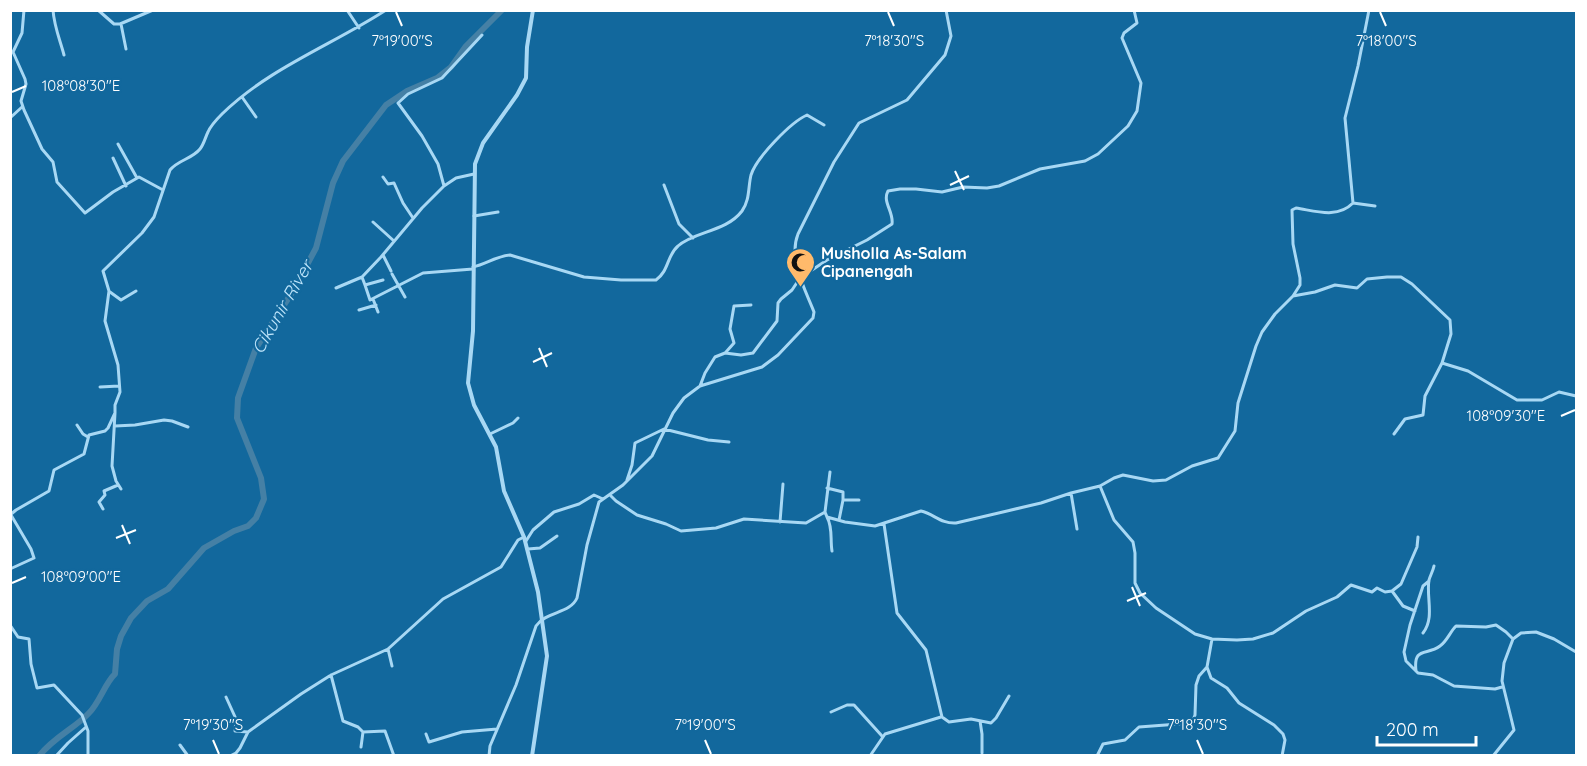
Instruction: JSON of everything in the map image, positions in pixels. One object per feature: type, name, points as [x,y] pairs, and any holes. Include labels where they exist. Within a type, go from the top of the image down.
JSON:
[{"type":"street","points":[[24,10],[22,33],[13,52],[26,84],[21,101],[22,107],[42,149],[53,162],[56,180],[84,212],[137,178],[141,177],[163,190]]},
{"type":"street","points":[[53,10],[64,55]]},
{"type":"street","points":[[98,10],[114,24],[121,24],[153,10]]},
{"type":"street","points":[[347,10],[359,28]]},
{"type":"street","points":[[104,509],[99,501],[105,495],[104,491],[119,487],[112,466],[112,443],[119,386],[118,365],[105,321],[109,291],[103,271],[154,217],[173,166],[188,159],[201,148],[213,124],[242,97],[309,53],[359,28],[386,10]]},
{"type":"street","points":[[532,756],[535,725],[546,666],[543,621],[525,539],[504,491],[496,447],[474,405],[468,383],[473,332],[474,174],[483,143],[517,95],[526,78],[527,47],[533,10]]},
{"type":"street","points":[[489,756],[490,746],[516,685],[536,626],[575,604],[597,506],[652,456],[664,429],[684,398],[700,386],[762,367],[778,355],[813,318],[814,312],[797,262],[796,240],[834,162],[859,123],[907,100],[945,55],[951,36],[946,10]]},
{"type":"street","points":[[1112,10],[1119,10]]},
{"type":"street","points":[[725,353],[741,355],[753,353],[777,321],[778,303],[803,276],[892,224],[893,219],[885,199],[888,191],[916,189],[942,192],[963,187],[999,186],[1040,169],[1077,163],[1098,154],[1128,126],[1137,111],[1140,80],[1122,38],[1124,33],[1137,23],[1134,10]]},
{"type":"street","points":[[1353,203],[1345,118],[1369,10]]},
{"type":"street","points":[[121,24],[126,50]]},
{"type":"street","points":[[444,186],[438,164],[422,136],[398,103],[408,94],[442,78],[482,34]]},
{"type":"street","points":[[242,97],[256,117]]},
{"type":"street","points":[[10,118],[22,107]]},
{"type":"street","points":[[362,277],[368,299],[374,299],[423,273],[473,268],[500,256],[518,255],[584,277],[652,281],[662,276],[676,247],[731,221],[740,214],[747,202],[754,168],[777,140],[796,122],[808,115],[824,125]]},
{"type":"street","points":[[118,144],[137,178]]},
{"type":"street","points":[[113,158],[126,186]]},
{"type":"street","points":[[336,288],[362,277],[444,186],[456,178],[474,174]]},
{"type":"street","points":[[383,177],[388,184],[395,184],[403,204],[414,219]]},
{"type":"street","points":[[664,185],[679,224],[693,238]]},
{"type":"street","points":[[827,517],[875,526],[926,512],[942,522],[956,523],[1041,503],[1100,486],[1124,475],[1153,481],[1166,480],[1192,466],[1218,458],[1235,431],[1238,403],[1259,338],[1275,314],[1293,296],[1300,285],[1293,244],[1292,210],[1296,208],[1335,214],[1353,203],[1375,206]]},
{"type":"street","points":[[474,216],[498,213]]},
{"type":"street","points":[[373,222],[395,241]]},
{"type":"street","points":[[383,255],[405,297]]},
{"type":"street","points":[[1293,296],[1335,285],[1357,288],[1369,279],[1401,277],[1412,284],[1450,320],[1452,329],[1442,363],[1425,396],[1423,415],[1405,419],[1394,434]]},
{"type":"street","points":[[365,285],[383,280]]},
{"type":"street","points":[[109,291],[121,300],[136,291]]},
{"type":"street","points":[[374,299],[378,312]]},
{"type":"street","points":[[359,310],[376,305]]},
{"type":"street","points":[[700,386],[715,357],[725,353],[734,343],[730,329],[733,307],[751,305]]},
{"type":"street","points":[[1442,363],[1468,371],[1517,400],[1542,400],[1559,392],[1576,396]]},
{"type":"street","points":[[100,387],[119,386]]},
{"type":"street","points":[[88,437],[105,431],[115,413]]},
{"type":"street","points":[[490,434],[513,423],[518,418]]},
{"type":"street","points":[[115,426],[164,420],[188,427]]},
{"type":"street","points":[[77,425],[88,437]]},
{"type":"street","points":[[626,482],[635,443],[664,429],[708,440],[729,442]]},
{"type":"street","points":[[10,569],[34,558],[11,515],[50,491],[54,470],[84,454],[88,437]]},
{"type":"street","points":[[830,472],[825,512],[831,526],[832,551]]},
{"type":"street","points":[[780,522],[783,484]]},
{"type":"street","points":[[1100,486],[1114,520],[1133,542],[1135,583],[1140,593],[1195,634],[1212,639],[1252,640],[1273,633],[1306,611],[1337,597],[1351,585],[1372,592],[1377,588],[1385,592],[1392,591],[1401,584],[1417,547],[1418,537]]},
{"type":"street","points":[[827,488],[843,492],[839,520]]},
{"type":"street","points":[[1071,493],[1077,529]]},
{"type":"street","points":[[230,756],[240,748],[248,732],[332,675],[388,649],[443,599],[501,567],[519,540],[525,539],[554,512],[579,504],[594,495],[603,499]]},
{"type":"street","points":[[610,495],[637,514],[681,531],[716,528],[744,519],[806,523],[825,512]]},
{"type":"street","points":[[843,500],[859,500]]},
{"type":"street","points":[[884,524],[897,613],[926,650],[942,717],[949,722],[968,718],[987,724],[994,722],[1009,696]]},
{"type":"street","points":[[528,549],[540,548],[557,536]]},
{"type":"street","points":[[1424,633],[1429,621],[1427,601],[1429,581],[1434,566]]},
{"type":"street","points":[[1429,581],[1423,586],[1404,656],[1409,666],[1416,672],[1433,675],[1456,687],[1495,689],[1502,687]]},
{"type":"street","points":[[1392,591],[1403,606],[1415,611]]},
{"type":"street","points":[[10,625],[18,638],[29,639],[31,664],[37,688],[54,685],[82,715],[86,727],[88,756]]},
{"type":"street","points":[[1416,672],[1417,656],[1421,652],[1440,646],[1456,626],[1496,625],[1513,639]]},
{"type":"street","points":[[1493,756],[1514,730],[1502,687],[1504,663],[1513,639],[1521,633],[1536,632],[1576,652]]},
{"type":"street","points":[[1212,639],[1207,667],[1211,678],[1224,686],[1239,703],[1274,725],[1283,734],[1285,740],[1282,756]]},
{"type":"street","points":[[388,649],[392,666]]},
{"type":"street","points":[[1097,756],[1103,744],[1124,740],[1139,727],[1192,723],[1195,715],[1196,685],[1199,676],[1207,667]]},
{"type":"street","points":[[332,675],[343,721],[358,727],[363,732],[386,731],[394,756]]},
{"type":"street","points":[[226,697],[236,719],[235,731],[248,732]]},
{"type":"street","points":[[831,712],[847,705],[854,705],[882,736]]},
{"type":"street","points":[[870,756],[882,736],[942,717]]},
{"type":"street","points":[[980,721],[982,753]]},
{"type":"street","points":[[56,756],[86,727]]},
{"type":"street","points":[[426,734],[429,742],[462,732],[497,729]]},
{"type":"street","points":[[361,747],[363,732]]},
{"type":"street","points":[[180,746],[188,756]]},
{"type":"waterway","name":"Cikunir River","points":[[39,756],[51,743],[83,719],[96,704],[115,674],[117,649],[131,618],[147,601],[168,589],[204,548],[248,526],[256,518],[264,499],[261,478],[237,418],[238,398],[256,348],[293,291],[316,248],[333,183],[343,161],[386,105],[407,91],[437,78],[451,67],[466,46],[502,10]]},
{"type":"place","name":"Musholla As-Salam Cipanengah","points":[[800,288]]}]
